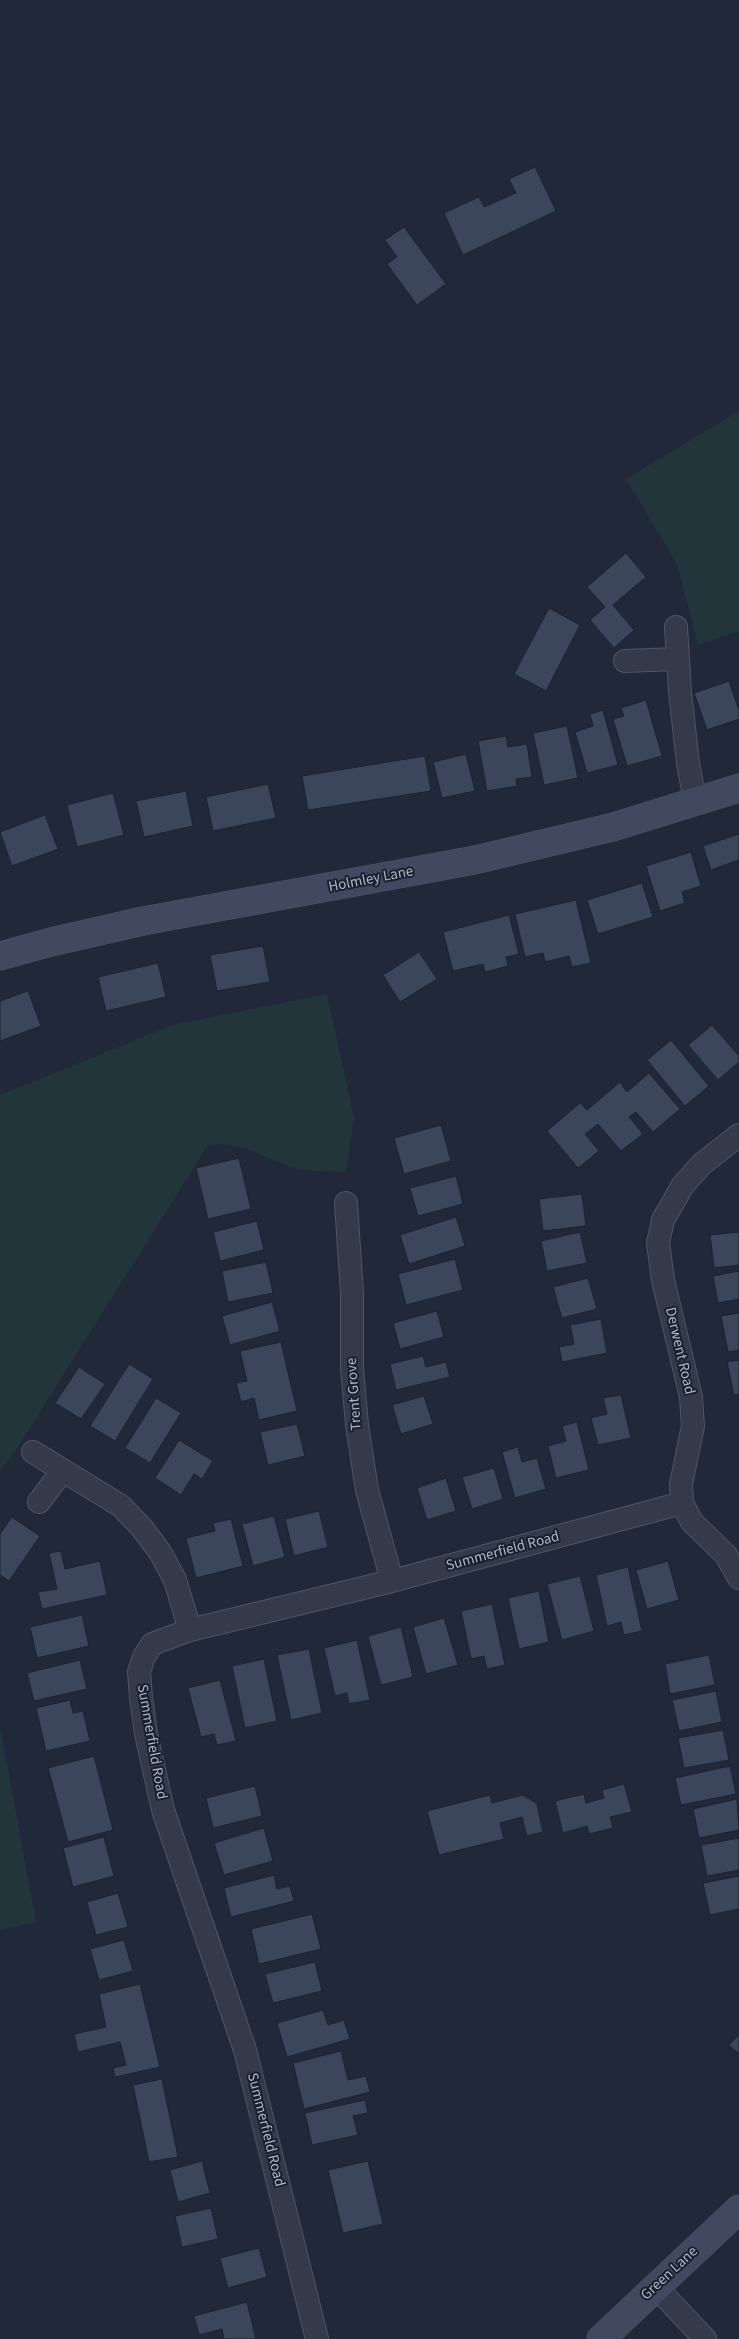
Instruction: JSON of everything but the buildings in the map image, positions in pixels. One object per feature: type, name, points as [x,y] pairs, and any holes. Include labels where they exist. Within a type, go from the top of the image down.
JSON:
[{"type":"main road","name":"Holmley Lane","points":[[0,956],[143,921],[475,860],[613,827],[739,788]]},
{"type":"main road","name":"Green Lane","points":[[601,2339],[739,2209]]},
{"type":"street","points":[[676,626],[677,659],[688,763],[695,802]]},
{"type":"street","points":[[625,661],[677,659]]},
{"type":"street","name":"Derwent Road","points":[[682,1503],[681,1484],[693,1426],[691,1397],[663,1280],[658,1242],[663,1220],[683,1184],[702,1164],[739,1135]]},
{"type":"street","name":"Trent Grove","points":[[346,1203],[352,1293],[352,1368],[357,1425],[367,1490],[392,1582]]},
{"type":"street","points":[[33,1452],[121,1506],[142,1528],[160,1552],[174,1580],[190,1630]]},
{"type":"street","points":[[39,1502],[63,1470]]},
{"type":"street","points":[[682,1503],[692,1522],[726,1555],[739,1578]]},
{"type":"street","name":"Summerfield Road","points":[[317,2339],[245,2050],[163,1810],[146,1734],[139,1672],[144,1657],[152,1644],[190,1630],[392,1582],[682,1503]]},
{"type":"street","points":[[656,2287],[705,2339]]},
{"type":"shaded area","points":[[739,411],[739,631],[698,645],[677,564],[626,479]]},
{"type":"shaded area","points":[[327,994],[354,1118],[346,1172],[298,1170],[247,1149],[225,1144],[208,1145],[16,1450],[0,1471],[0,1095],[173,1025]]},
{"type":"shaded area","points":[[0,1726],[36,1922],[0,1930]]}]
